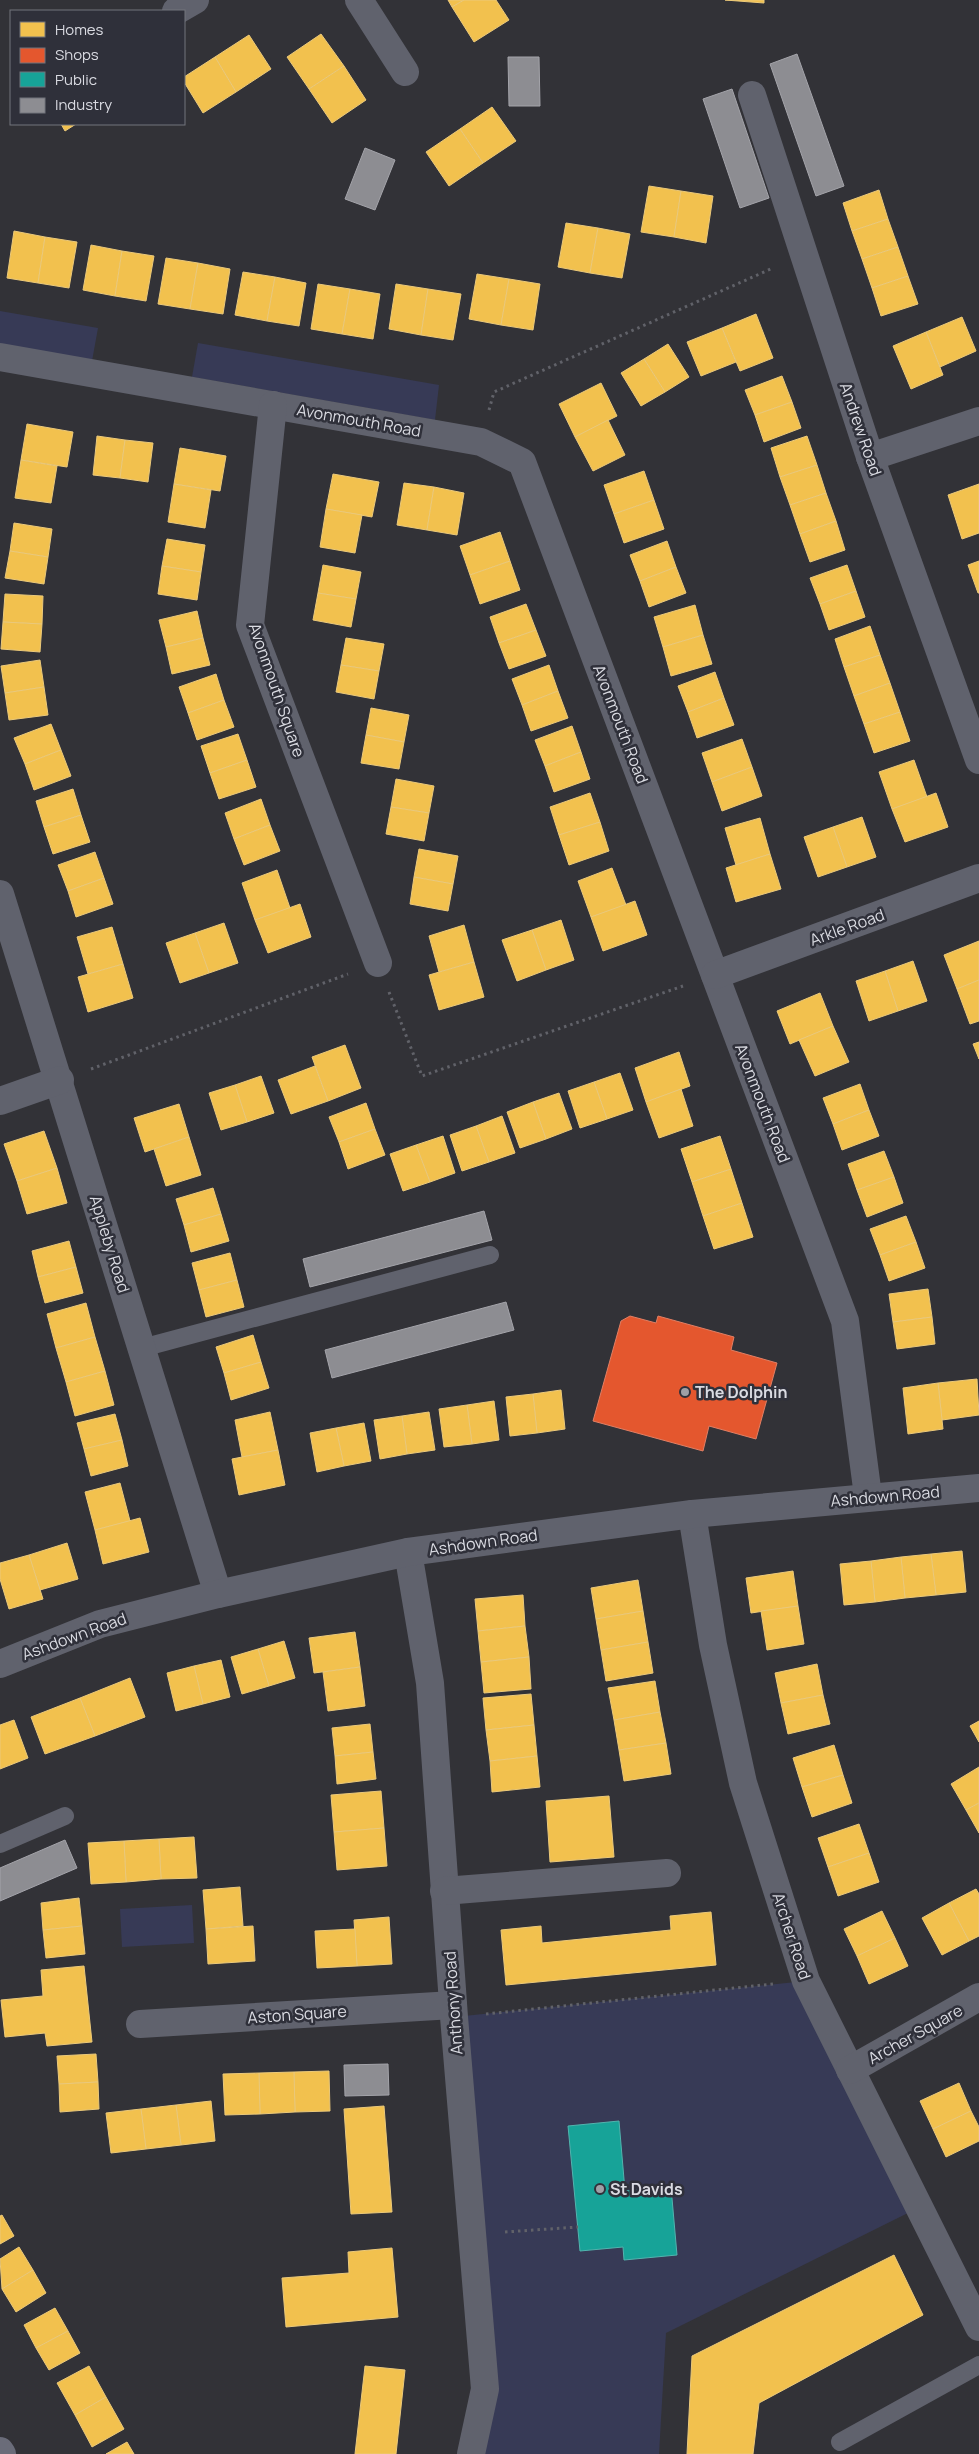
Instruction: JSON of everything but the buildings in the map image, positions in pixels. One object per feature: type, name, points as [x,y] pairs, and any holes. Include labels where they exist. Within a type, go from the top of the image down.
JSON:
[{"type":"street","points":[[178,10],[195,0]]},
{"type":"street","points":[[359,0],[405,72]]},
{"type":"street","name":"Andrew Road","points":[[752,95],[870,457],[979,760]]},
{"type":"street","name":"Avonmouth Road","points":[[0,357],[481,442],[522,462],[845,1321],[868,1496]]},
{"type":"street","name":"Avonmouth Square","points":[[273,405],[250,625],[378,962]]},
{"type":"street","points":[[870,457],[979,421]]},
{"type":"street","name":"Arkle Road","points":[[715,976],[979,878]]},
{"type":"street","name":"Appleby Road","points":[[0,894],[60,1080],[218,1594]]},
{"type":"street","points":[[0,1101],[60,1080]]},
{"type":"street","name":"Ashdown Road","points":[[0,1664],[100,1624],[218,1594],[408,1552],[692,1514],[868,1496],[979,1488]]},
{"type":"street","name":"Archer Road","points":[[692,1514],[713,1645],[743,1783],[806,1981],[979,2327]]},
{"type":"street","name":"Anthony Road","points":[[408,1552],[430,1682],[444,1891],[485,2389],[471,2454]]},
{"type":"street","points":[[444,1891],[667,1873]]},
{"type":"street","name":"Archer Square","points":[[850,2070],[979,1998]]},
{"type":"street","name":"Aston Square","points":[[140,2024],[454,2011]]},
{"type":"street","points":[[0,2450],[2,2454]]},
{"type":"lane","points":[[142,1348],[490,1255]]},
{"type":"lane","points":[[0,1844],[65,1816]]},
{"type":"lane","points":[[840,2442],[979,2365]]},
{"type":"path","points":[[481,442],[494,392],[804,255]]},
{"type":"path","points":[[60,1080],[378,962],[422,1076],[715,976]]},
{"type":"path","points":[[454,2011],[806,1981]]},
{"type":"path","points":[[472,2234],[578,2227]]},
{"type":"shaded area","points":[[0,311],[98,328],[92,361],[0,345]]},
{"type":"shaded area","points":[[198,343],[439,385],[435,420],[192,377]]},
{"type":"shaded area","points":[[192,1905],[194,1943],[122,1947],[120,1909]]},
{"type":"shaded area","points":[[806,1981],[920,2207],[666,2333],[659,2454],[471,2454],[485,2389],[454,2017]]},
{"type":"place","name":"The Dolphin","points":[[685,1392]]},
{"type":"place","name":"St Davids","points":[[600,2189]]}]
